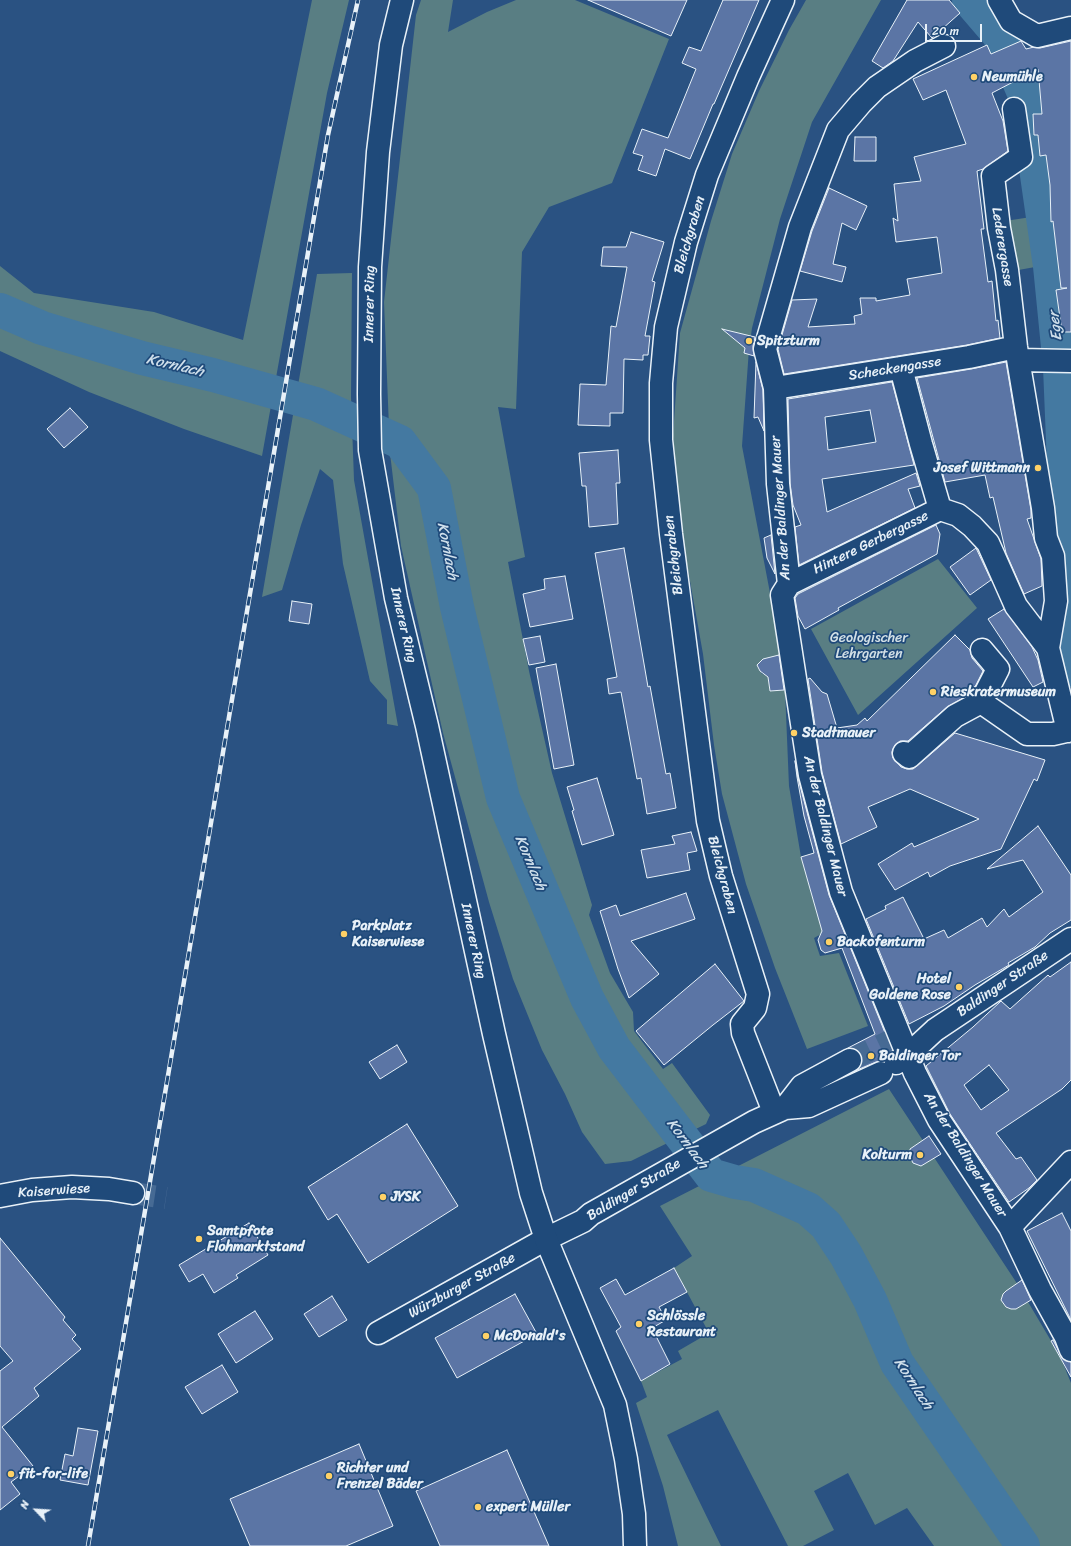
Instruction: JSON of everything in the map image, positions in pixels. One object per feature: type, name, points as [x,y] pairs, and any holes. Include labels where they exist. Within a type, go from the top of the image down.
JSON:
[{"type":"street","name":"Innerer Ring","points":[[402,0],[391,44],[378,152],[370,267],[370,450],[396,598],[426,726],[516,1132],[531,1193],[546,1239],[615,1405],[626,1459],[634,1514],[635,1546]]},
{"type":"street","name":"Bleichgraben","points":[[779,1110],[744,1033],[742,1024],[755,1008],[758,994],[721,876],[708,821],[671,534],[661,440],[661,383],[666,327],[686,242],[704,183],[748,77],[783,0]]},
{"type":"street","points":[[998,0],[1011,21],[1037,36],[1071,28]]},
{"type":"street","name":"An der Baldinger Mauer","points":[[944,46],[915,61],[877,88],[861,103],[838,130],[800,227],[765,349],[774,388],[778,484],[789,584],[782,595],[810,775],[841,892],[896,1037],[908,1055],[915,1073],[940,1120],[1010,1227],[1040,1290],[1066,1337],[1071,1350]]},
{"type":"street","name":"Lederergasse","points":[[1014,109],[1021,157],[993,176],[998,228],[1006,270],[1024,400],[1043,508],[1046,538],[1053,556],[1056,601],[1048,648]]},
{"type":"street","name":"Scheckengasse","points":[[774,388],[902,368],[1017,354],[1049,361],[1071,361]]},
{"type":"street","points":[[902,368],[921,444],[940,509]]},
{"type":"street","name":"Hintere Gerbergasse","points":[[789,584],[940,509],[958,515],[972,526],[988,543],[1016,606],[1048,648]]},
{"type":"street","points":[[981,702],[1027,734],[1053,734],[1070,731],[1048,648]]},
{"type":"street","points":[[904,753],[909,757],[955,716],[981,702],[998,669],[982,650]]},
{"type":"street","name":"Baldinger Straße","points":[[779,1110],[809,1106],[885,1070],[908,1055],[935,1030],[1071,939]]},
{"type":"street","name":"Baldinger Straße","points":[[896,1037],[935,1030]]},
{"type":"street","name":"Baldinger Straße","points":[[546,1239],[583,1221],[591,1214],[672,1167],[779,1110],[802,1086],[850,1060]]},
{"type":"street","points":[[1010,1227],[1071,1162]]},
{"type":"street","name":"Kaiserwiese","points":[[0,1196],[32,1190],[72,1187],[109,1189],[133,1193]]},
{"type":"street","name":"Würzburger Straße","points":[[378,1333],[546,1239]]},
{"type":"green space","points":[[312,0],[349,0],[327,93],[262,456],[184,429],[89,392],[0,351],[0,266],[34,293],[154,312],[243,340]]},
{"type":"green space","points":[[421,0],[453,0],[448,32],[487,12],[516,0],[575,0],[669,39],[612,183],[549,207],[522,252],[516,409],[498,407],[525,557],[508,562],[529,671],[552,773],[592,905],[589,915],[610,973],[633,1012],[634,1031],[663,1069],[672,1063],[710,1115],[706,1124],[631,1161],[605,1164],[582,1132],[565,1094],[542,1050],[513,979],[489,902],[443,733],[401,546],[390,453],[384,302],[416,15]]},
{"type":"green space","points":[[806,0],[881,0],[812,122],[780,219],[752,328],[749,349],[742,446],[778,635],[779,656],[763,659],[759,663],[758,667],[762,674],[768,675],[770,691],[785,690],[789,786],[801,857],[823,933],[814,938],[820,956],[839,953],[868,1026],[807,1049],[775,968],[746,884],[722,794],[714,745],[703,654],[682,536],[673,436],[680,333],[711,221],[732,154],[759,91],[789,30]]},
{"type":"green space","points":[[1038,216],[1046,265],[1013,271],[1005,221]]},
{"type":"green space","points":[[352,273],[351,397],[354,480],[398,726],[387,724],[387,700],[370,681],[343,564],[333,480],[320,469],[301,525],[282,590],[262,597],[317,274]]},
{"type":"green space","name":"Geologischer Lehrgarten","points":[[938,559],[977,608],[858,715],[811,629]]},
{"type":"green space","points":[[889,1089],[1018,1285],[1060,1356],[1071,1383],[1071,1546],[934,1546],[907,1508],[875,1525],[848,1473],[814,1491],[834,1530],[803,1546],[788,1546],[718,1410],[667,1435],[721,1546],[678,1546],[663,1486],[636,1403],[647,1397],[641,1381],[682,1359],[678,1351],[709,1333],[674,1268],[692,1256],[660,1206]]},
{"type":"building","points":[[588,0],[687,0],[671,36]]},
{"type":"building","points":[[723,0],[759,0],[690,159],[665,149],[656,176],[638,170],[643,156],[633,153],[642,129],[668,138],[696,69],[682,63],[689,47],[701,51]]},
{"type":"building","points":[[907,0],[949,0],[960,13],[932,38],[918,22],[893,61],[883,68],[872,61]]},
{"type":"building","points":[[1021,41],[1026,49],[1034,47],[1040,48],[1071,41],[1071,332],[1062,332],[1056,290],[1067,288],[1061,288],[1053,221],[1051,222],[1050,185],[1046,155],[1040,156],[1038,135],[1034,135],[1033,114],[1042,114],[1038,69],[992,93],[1003,121],[1008,151],[983,169],[977,171],[984,229],[981,229],[988,282],[992,281],[996,321],[998,320],[1000,338],[967,345],[784,374],[778,349],[792,300],[817,299],[808,327],[855,324],[854,316],[862,314],[860,298],[876,298],[876,301],[910,295],[907,279],[942,273],[937,237],[896,242],[893,218],[898,221],[894,184],[921,181],[914,157],[966,144],[946,90],[923,100],[913,79],[987,45],[991,54]]},
{"type":"building","points":[[855,137],[876,137],[876,161],[854,161]]},
{"type":"building","points":[[829,188],[867,206],[856,230],[842,223],[833,264],[846,267],[842,282],[800,271],[812,231]]},
{"type":"building","points":[[631,232],[664,242],[652,281],[655,282],[645,336],[650,336],[648,355],[643,355],[643,360],[624,359],[623,413],[610,413],[610,426],[578,425],[580,384],[606,385],[611,326],[616,327],[627,267],[601,266],[603,247],[626,247]]},
{"type":"building","points":[[722,329],[755,337],[753,346],[754,356],[744,353],[745,348]]},
{"type":"building","points":[[756,362],[763,390],[764,431],[758,417],[754,418]]},
{"type":"building","points":[[1006,362],[1031,510],[1031,518],[1027,519],[1041,559],[1042,586],[1024,594],[1006,553],[993,497],[990,498],[985,475],[945,482],[917,378]]},
{"type":"building","points":[[892,382],[914,465],[822,479],[827,512],[916,473],[920,486],[908,489],[915,508],[799,565],[795,527],[801,525],[793,505],[790,483],[788,399]],"holes":[[[870,410],[876,442],[828,450],[825,417]]]},
{"type":"building","points":[[70,408],[88,427],[64,448],[47,429]]},
{"type":"building","points":[[618,450],[620,483],[616,483],[618,524],[589,527],[586,486],[582,486],[579,453]]},
{"type":"building","points":[[936,525],[940,534],[937,554],[838,608],[839,610],[805,629],[798,616],[795,598],[798,594]]},
{"type":"building","points":[[771,535],[775,574],[767,558],[764,538]]},
{"type":"building","points":[[624,548],[648,687],[650,686],[666,774],[670,773],[676,808],[647,814],[641,778],[637,779],[621,692],[609,694],[607,679],[617,677],[595,553]]},
{"type":"building","points":[[976,548],[991,580],[970,595],[950,567]]},
{"type":"building","points":[[565,576],[573,619],[530,627],[523,594],[545,589],[544,579]]},
{"type":"building","points":[[292,601],[312,604],[309,624],[289,621]]},
{"type":"building","points":[[1004,609],[1032,647],[1038,660],[1043,682],[1033,687],[988,619]]},
{"type":"building","points":[[955,635],[970,650],[972,658],[983,671],[976,685],[965,697],[947,707],[908,741],[900,741],[895,745],[892,752],[893,758],[901,767],[913,769],[955,733],[1045,760],[1037,781],[1034,779],[1001,849],[950,866],[930,877],[928,872],[895,890],[878,864],[912,843],[914,847],[979,819],[910,789],[868,807],[877,827],[841,844],[822,772],[808,679],[810,678],[822,692],[827,694],[837,728],[857,725],[865,718],[867,721]]},
{"type":"building","points":[[540,636],[545,662],[529,665],[523,639]]},
{"type":"building","points":[[779,655],[784,690],[770,691],[768,677],[760,671],[757,665],[763,659]]},
{"type":"building","points":[[556,664],[574,765],[554,769],[536,668]]},
{"type":"building","points":[[795,761],[798,778],[829,895],[892,1050],[885,1057],[884,1061],[876,1062],[857,1070],[861,1066],[861,1054],[856,1049],[846,1049],[875,1034],[842,948],[825,953],[821,950],[818,940],[822,931],[801,857],[814,853],[804,816]]},
{"type":"building","points":[[597,778],[614,835],[582,845],[567,787]]},
{"type":"building","points":[[1038,826],[1071,875],[1071,920],[1050,933],[1035,947],[1008,963],[1009,965],[975,985],[944,1006],[909,1024],[866,919],[886,909],[885,906],[903,897],[924,939],[944,930],[948,938],[982,918],[987,927],[1004,909],[1009,917],[1043,892],[1023,860],[987,869]]},
{"type":"building","points":[[691,832],[697,851],[687,853],[690,870],[647,878],[641,850],[675,844],[672,836]]},
{"type":"building","points":[[686,893],[695,919],[631,941],[659,974],[629,998],[618,969],[600,911],[616,905],[620,916]]},
{"type":"building","points":[[1071,962],[1071,1080],[1062,1089],[996,1133],[1016,1159],[1021,1157],[1037,1180],[1029,1188],[1009,1202],[950,1114],[926,1066],[973,1027],[1001,1001],[1010,1009],[1048,975],[1050,977]],"holes":[[[989,1065],[1009,1090],[981,1110],[964,1085]]]},
{"type":"building","points":[[715,964],[744,1001],[664,1065],[636,1031]]},
{"type":"building","points":[[397,1045],[407,1062],[380,1079],[369,1062]]},
{"type":"building","name":"JYSK","points":[[407,1124],[458,1206],[368,1263],[337,1214],[328,1220],[308,1187]]},
{"type":"building","points":[[929,1136],[941,1154],[921,1166],[913,1163],[910,1157],[910,1149]]},
{"type":"building","points":[[1062,1213],[1071,1231],[1071,1320],[1027,1231]]},
{"type":"building","points":[[249,1223],[268,1255],[236,1275],[238,1278],[214,1293],[203,1274],[189,1282],[179,1265]]},
{"type":"building","points":[[0,1238],[65,1317],[63,1320],[76,1335],[72,1339],[81,1349],[34,1388],[39,1396],[2,1427],[33,1466],[11,1482],[20,1494],[0,1510],[0,1371],[13,1361],[0,1346]]},
{"type":"building","name":"Schlössle Restaurant","points":[[674,1268],[687,1292],[659,1307],[666,1320],[652,1328],[670,1364],[641,1381],[616,1331],[621,1327],[600,1288],[616,1279],[625,1295]]},
{"type":"building","points":[[1022,1280],[1031,1300],[1016,1309],[1006,1307],[1001,1300],[1003,1294]]},
{"type":"building","name":"McDonald's","points":[[515,1294],[537,1334],[457,1378],[435,1338]]},
{"type":"building","points":[[332,1296],[347,1320],[319,1337],[304,1314]]},
{"type":"building","points":[[255,1311],[273,1339],[236,1363],[218,1334]]},
{"type":"building","points":[[1053,1340],[1063,1359],[1071,1362],[1071,1377],[1051,1341]]},
{"type":"building","points":[[222,1365],[238,1392],[202,1414],[185,1387]]},
{"type":"building","points":[[78,1428],[98,1431],[88,1485],[60,1480],[65,1454],[73,1456]]},
{"type":"building","name":"Richter und Frenzel Bäder","points":[[359,1444],[393,1526],[346,1546],[250,1546],[230,1499]]},
{"type":"building","name":"expert Müller","points":[[507,1450],[549,1546],[440,1546],[416,1491]]},
{"type":"waterway","name":"Eger","points":[[969,0],[999,35],[1024,93],[1036,168],[1050,266],[1060,367],[1065,489],[1068,654],[1071,670]]},
{"type":"waterway","points":[[1043,215],[1034,225],[1039,257],[1050,266]]},
{"type":"waterway","name":"Kornlach","points":[[0,310],[42,328],[142,358],[213,375],[316,404],[400,442],[434,488],[457,607],[503,798],[587,998],[614,1048],[711,1175],[735,1182],[754,1185],[808,1209],[826,1225],[846,1255],[870,1300],[897,1363],[1023,1546]]},
{"type":"tunnel","points":[[850,1060],[892,1040]]},
{"type":"tunnel","points":[[133,1193],[166,1198]]},
{"type":"railway","points":[[88,1546],[328,135],[358,0]]},
{"type":"place","name":"Neumühle","points":[[974,77]]},
{"type":"place","name":"Spitzturm","points":[[749,341]]},
{"type":"place","name":"Josef Wittmann","points":[[1038,468]]},
{"type":"place","name":"Rieskratermuseum","points":[[933,692]]},
{"type":"place","name":"Stadtmauer","points":[[794,733]]},
{"type":"place","name":"Parkplatz Kaiserwiese","points":[[344,934]]},
{"type":"place","name":"Backofenturm","points":[[829,942]]},
{"type":"place","name":"Hotel Goldene Rose","points":[[959,987]]},
{"type":"place","name":"Baldinger Tor","points":[[871,1056]]},
{"type":"place","name":"Kolturm","points":[[920,1155]]},
{"type":"place","name":"JYSK","points":[[383,1197]]},
{"type":"place","name":"Samtpfote Flohmarktstand","points":[[199,1239]]},
{"type":"place","name":"Schlössle Restaurant","points":[[639,1324]]},
{"type":"place","name":"McDonald's","points":[[486,1336]]},
{"type":"place","name":"fit-for-life","points":[[11,1474]]},
{"type":"place","name":"Richter und Frenzel Bäder","points":[[329,1476]]},
{"type":"place","name":"expert Müller","points":[[478,1507]]}]
